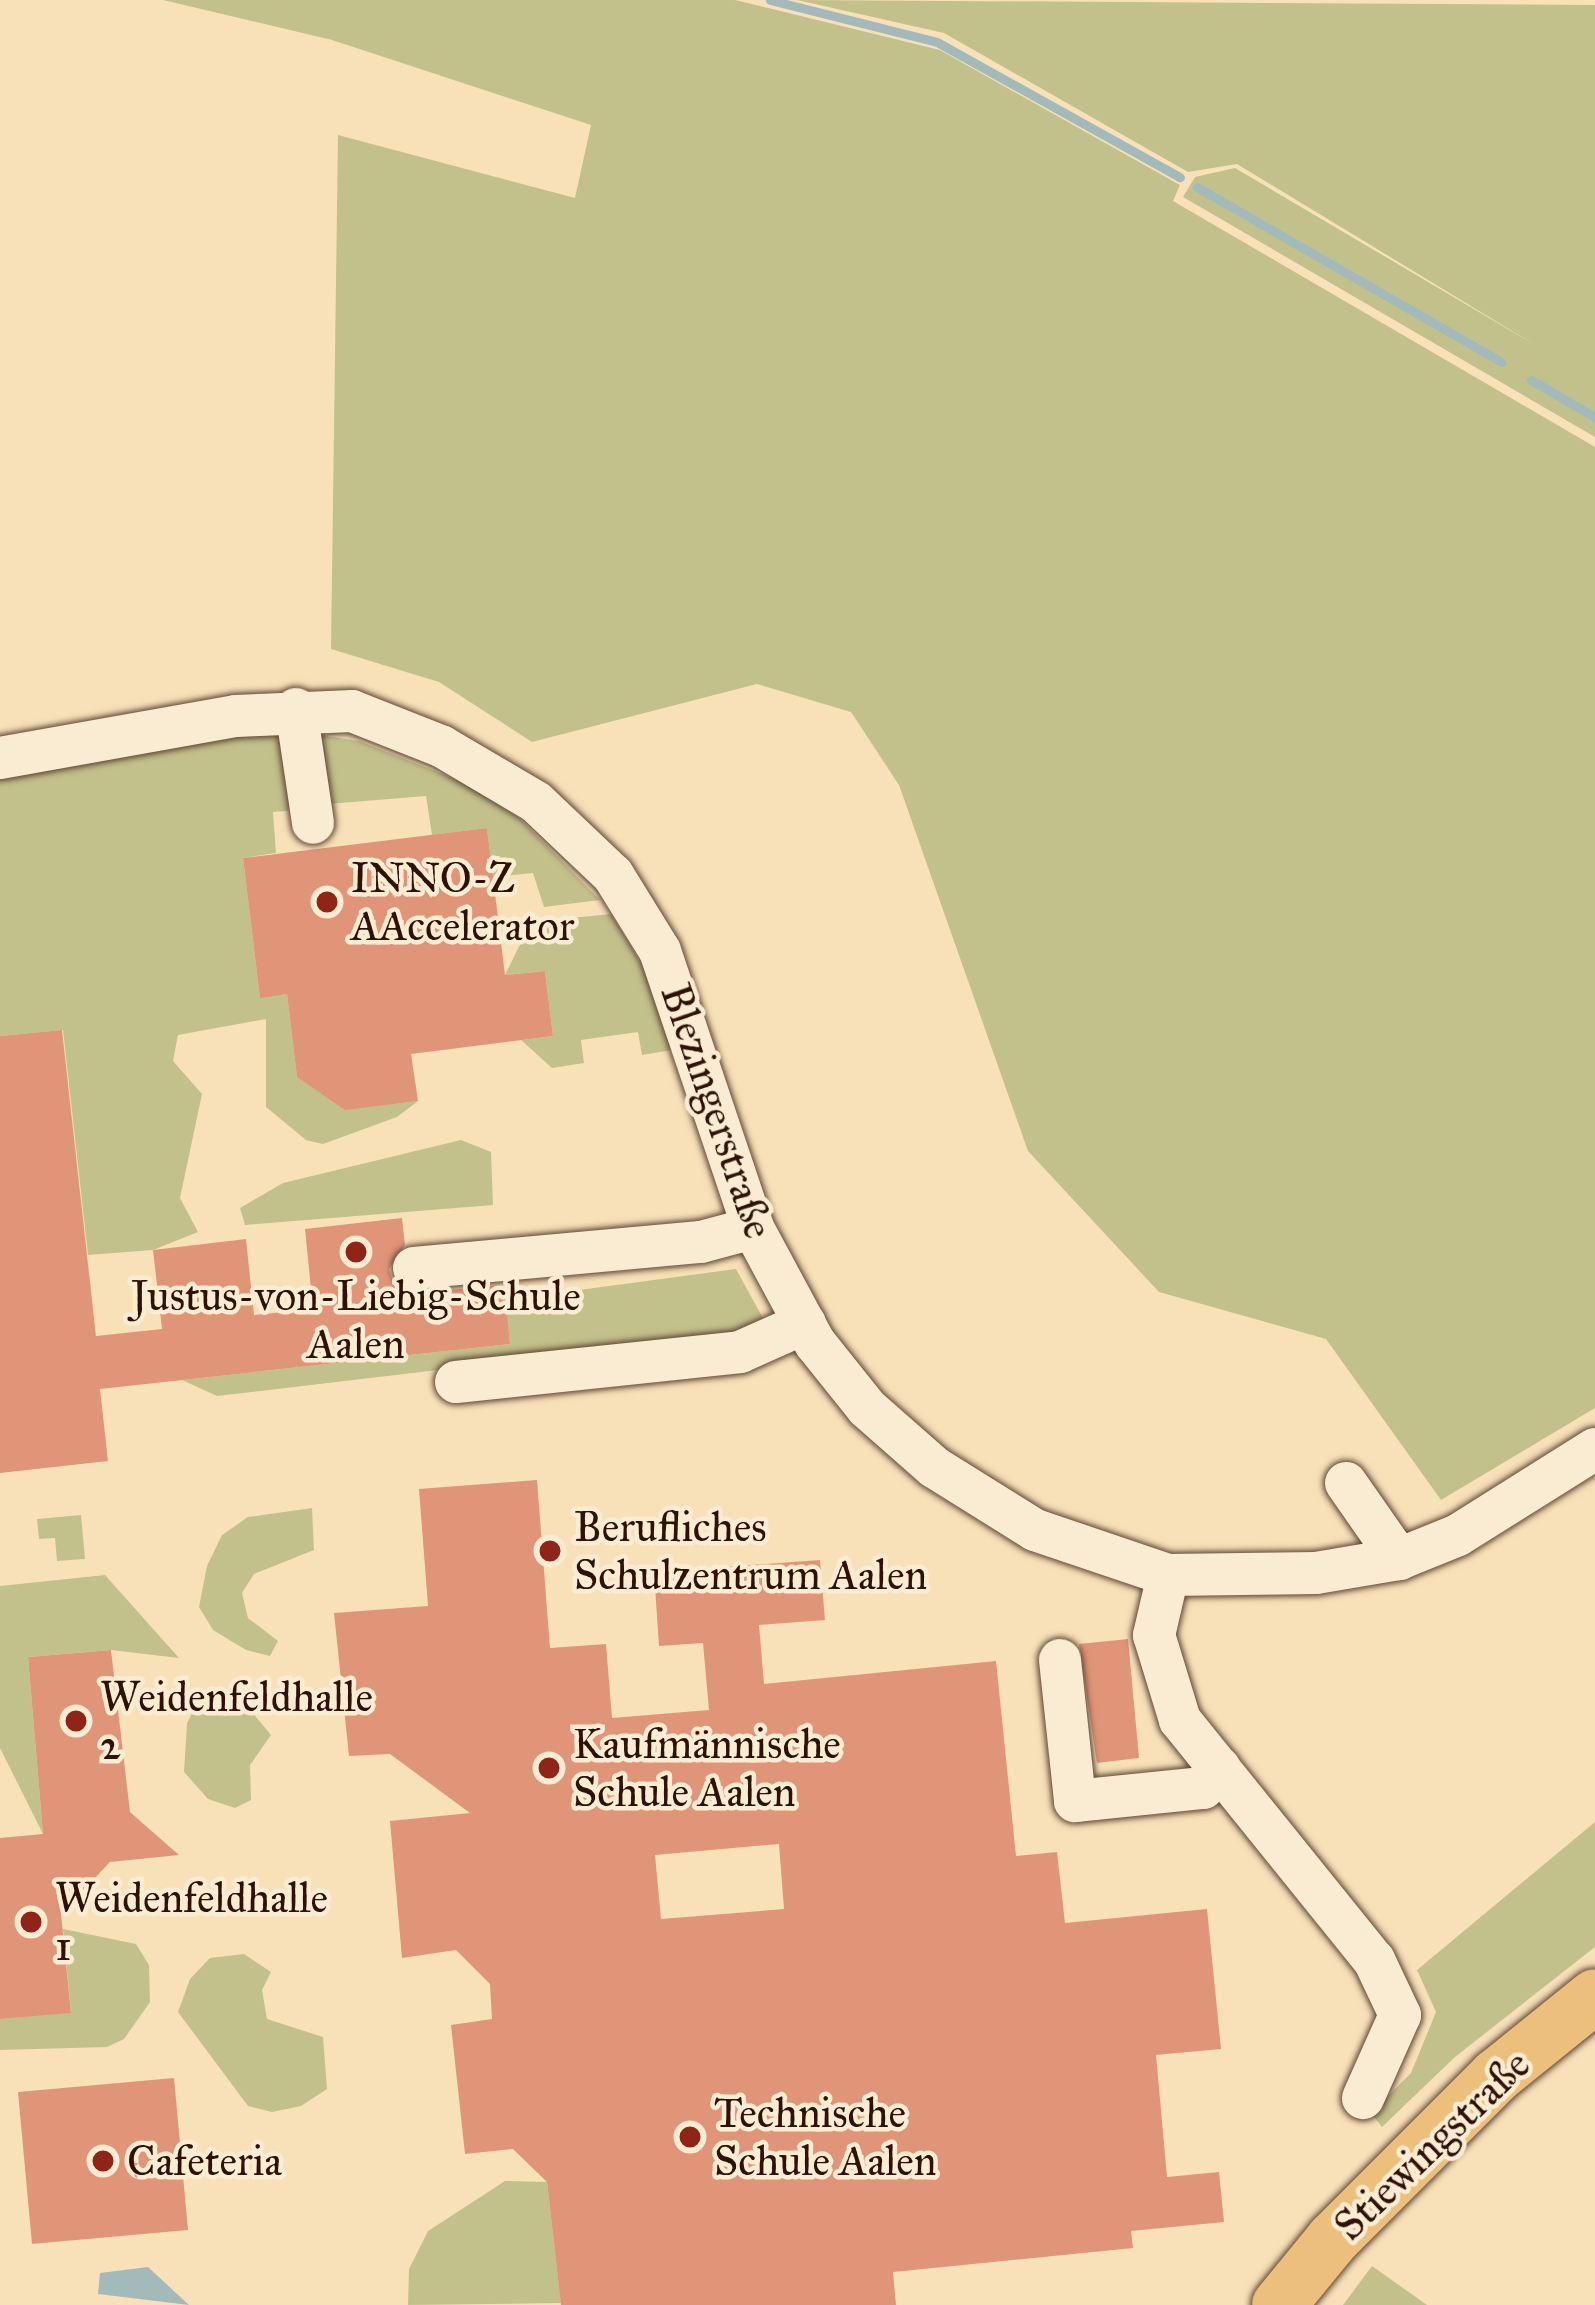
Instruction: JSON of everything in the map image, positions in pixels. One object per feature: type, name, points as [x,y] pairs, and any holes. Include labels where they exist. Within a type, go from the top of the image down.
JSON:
[{"type":"main road","name":"Stiewingstraße","points":[[1279,2305],[1496,2076],[1595,1996]]},
{"type":"street","name":"Blezingerstraße","points":[[0,758],[296,709],[352,711],[441,746],[536,802],[614,875],[660,951],[753,1228],[805,1324],[867,1408],[934,1467],[1035,1530],[1168,1575],[1250,1579],[1399,1558],[1458,1535],[1595,1449]]},
{"type":"street","points":[[296,709],[314,823]]},
{"type":"street","points":[[414,1268],[701,1242],[753,1228]]},
{"type":"street","points":[[456,1382],[740,1352],[805,1324]]},
{"type":"street","points":[[1346,1483],[1399,1558]]},
{"type":"street","points":[[1168,1575],[1154,1635],[1180,1720],[1374,1960],[1400,2015],[1363,2098]]},
{"type":"street","points":[[1060,1660],[1075,1801],[1203,1788],[1220,1768]]},
{"type":"shaded area","points":[[163,0],[735,0],[940,50],[1180,185],[1173,201],[1595,447],[1595,1408],[1441,1500],[1326,1339],[1159,1292],[1028,1151],[899,785],[851,712],[757,684],[532,742],[439,682],[331,649],[338,135],[575,198],[591,125],[332,40]]},
{"type":"shaded area","points":[[797,0],[1595,5],[1595,437],[1183,197],[1195,177],[1235,168],[1535,345],[1237,164],[1188,172],[944,33]]},
{"type":"shaded area","points":[[296,728],[296,810],[273,812],[276,853],[243,858],[260,997],[287,994],[297,1076],[345,1109],[418,1101],[397,1117],[323,1144],[306,1140],[266,1107],[266,1019],[178,1035],[173,1061],[202,1094],[180,1198],[198,1232],[153,1250],[88,1255],[63,1030],[0,1036],[0,776],[164,736]]},
{"type":"shaded area","points":[[304,733],[359,741],[465,783],[519,818],[600,900],[544,907],[533,873],[493,877],[487,828],[432,835],[426,796],[328,804]]},
{"type":"shaded area","points":[[611,914],[645,970],[672,1050],[642,1055],[638,1032],[581,1040],[584,1063],[552,1068],[521,1040],[553,1036],[545,971],[505,975],[531,922]]},
{"type":"shaded area","points":[[461,1140],[491,1152],[493,1205],[245,1225],[240,1208],[283,1183]]},
{"type":"shaded area","points":[[736,1269],[770,1331],[217,1396],[182,1380],[510,1344],[505,1300]]},
{"type":"shaded area","points":[[312,1508],[314,1550],[254,1574],[242,1593],[248,1618],[278,1641],[270,1656],[246,1650],[213,1630],[199,1607],[207,1566],[222,1535],[248,1517]]},
{"type":"shaded area","points":[[81,1515],[85,1559],[57,1561],[55,1538],[39,1539],[37,1519]]},
{"type":"shaded area","points":[[105,1575],[179,1658],[111,1650],[28,1657],[43,1834],[0,1748],[0,1586]]},
{"type":"shaded area","points":[[202,1692],[236,1693],[271,1735],[250,1765],[251,1800],[235,1808],[208,1799],[184,1772],[187,1723]]},
{"type":"shaded area","points":[[1595,1822],[1595,1947],[1455,2057],[1382,2127],[1371,2113],[1411,2073],[1436,2012],[1417,1970]]},
{"type":"shaded area","points":[[63,1929],[136,1944],[149,1965],[150,2002],[124,2039],[107,2047],[0,2050],[0,2019],[71,2012]]},
{"type":"shaded area","points":[[244,1954],[271,1972],[262,1990],[267,2019],[323,2037],[327,2089],[301,2106],[272,2112],[248,2106],[178,2012],[190,1979],[210,1958]]},
{"type":"shaded area","points":[[505,2181],[547,2182],[561,2303],[408,2305],[409,2269],[428,2231]]},
{"type":"shaded area","points":[[1372,2266],[1427,2305],[1343,2305]]},
{"type":"water","points":[[148,2267],[189,2305],[98,2294],[100,2273]]},
{"type":"building","points":[[487,828],[505,975],[545,971],[553,1036],[411,1054],[418,1101],[345,1110],[297,1077],[287,994],[260,998],[243,858]]},
{"type":"building","name":"Justus-von-Liebig-Schule Aalen","points":[[62,1030],[96,1336],[162,1329],[153,1250],[246,1239],[254,1315],[313,1309],[305,1229],[402,1218],[405,1245],[389,1269],[394,1284],[416,1293],[504,1285],[510,1344],[100,1389],[108,1461],[0,1473],[0,1036]]},
{"type":"building","points":[[537,1480],[550,1648],[606,1644],[612,1718],[709,1710],[703,1643],[659,1646],[654,1572],[820,1560],[825,1620],[759,1625],[764,1684],[996,1661],[1016,1856],[1057,1852],[1065,1923],[1207,1909],[1221,2049],[1156,2055],[1167,2177],[1219,2172],[1224,2222],[1131,2231],[1133,2248],[893,2272],[896,2305],[561,2305],[547,2182],[513,2149],[465,2154],[451,2025],[492,2019],[490,1984],[456,1950],[402,1958],[390,1821],[470,1813],[390,1754],[349,1756],[334,1613],[428,1606],[419,1489]],"holes":[[[779,1844],[784,1909],[661,1919],[655,1855]]]},
{"type":"building","points":[[1128,1639],[1139,1758],[1097,1763],[1079,1644]]},
{"type":"building","points":[[111,1650],[130,1812],[179,1855],[110,1862],[61,1914],[71,2013],[0,2019],[0,1838],[43,1834],[28,1657]]},
{"type":"building","name":"Cafeteria","points":[[174,2078],[188,2230],[32,2244],[18,2092]]},
{"type":"waterway","points":[[770,0],[937,42],[1180,177]]},
{"type":"waterway","points":[[1197,187],[1501,362]]},
{"type":"waterway","points":[[1531,380],[1595,417]]},
{"type":"place","name":"INNO-Z AAccelerator","points":[[327,902]]},
{"type":"place","name":"Justus-von-Liebig-Schule Aalen","points":[[356,1252]]},
{"type":"place","name":"Berufliches Schulzentrum Aalen","points":[[550,1551]]},
{"type":"place","name":"Weidenfeldhalle 2","points":[[76,1721]]},
{"type":"place","name":"Kaufmännische Schule Aalen","points":[[549,1768]]},
{"type":"place","name":"Weidenfeldhalle 1","points":[[31,1922]]},
{"type":"place","name":"Technische Schule Aalen","points":[[690,2137]]},
{"type":"place","name":"Cafeteria","points":[[103,2161]]}]
